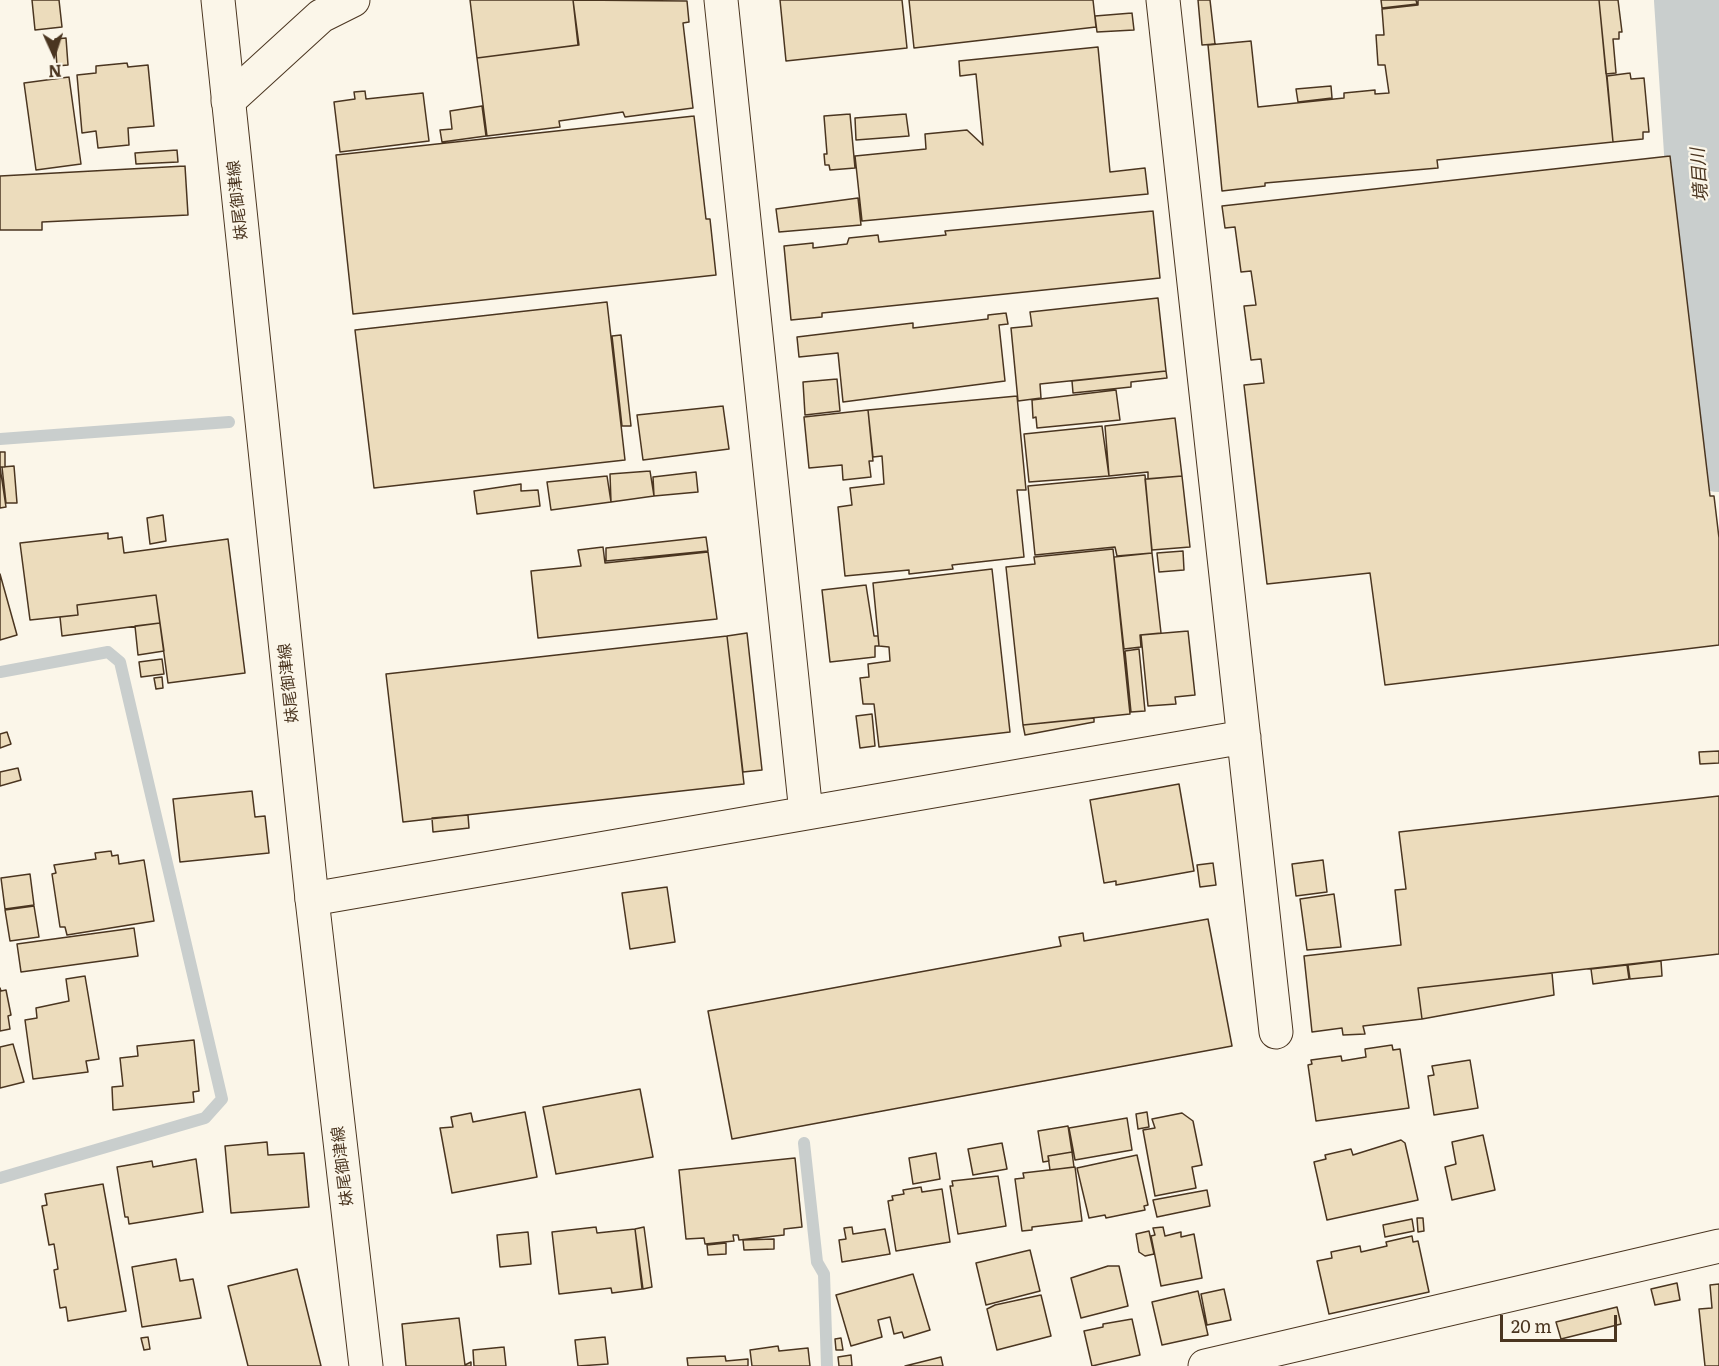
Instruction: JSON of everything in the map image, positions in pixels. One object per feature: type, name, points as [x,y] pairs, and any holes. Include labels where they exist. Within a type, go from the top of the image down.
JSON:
[{"type":"street","name":"妹尾御津線","points":[[218,0],[312,899],[366,1366]]},
{"type":"street","points":[[228,101],[321,16],[353,0]]},
{"type":"street","points":[[721,0],[806,813]]},
{"type":"street","points":[[1163,0],[1276,1032]]},
{"type":"street","points":[[312,899],[1244,737]]},
{"type":"street","points":[[1205,1366],[1719,1246]]},
{"type":"building","points":[[32,0],[59,0],[62,27],[35,30]]},
{"type":"building","points":[[470,0],[573,0],[578,45],[477,58]]},
{"type":"building","points":[[573,0],[687,1],[689,22],[683,23],[693,108],[625,117],[623,112],[559,121],[560,127],[487,136],[477,58],[579,45]]},
{"type":"building","points":[[780,0],[902,0],[907,48],[786,61]]},
{"type":"building","points":[[909,0],[1093,0],[1096,27],[914,48]]},
{"type":"building","points":[[1198,0],[1210,0],[1215,44],[1202,45]]},
{"type":"building","points":[[1381,0],[1416,0],[1417,4],[1382,8]]},
{"type":"building","points":[[1418,0],[1599,0],[1613,142],[1437,160],[1438,168],[1265,183],[1265,186],[1222,191],[1208,45],[1251,41],[1258,107],[1344,98],[1344,93],[1375,90],[1375,94],[1389,93],[1385,65],[1378,65],[1376,35],[1384,35],[1382,9],[1418,5]]},
{"type":"building","points":[[1599,0],[1618,0],[1622,32],[1619,32],[1619,39],[1613,39],[1616,73],[1606,74]]},
{"type":"building","points":[[1132,13],[1134,30],[1097,32],[1095,16]]},
{"type":"building","points":[[66,38],[68,65],[57,66],[55,39]]},
{"type":"building","points":[[1098,47],[1110,172],[1145,168],[1148,194],[862,221],[855,156],[926,149],[925,134],[967,130],[983,145],[976,74],[960,76],[959,61]]},
{"type":"building","points":[[127,63],[128,67],[148,65],[154,126],[128,128],[129,145],[98,148],[96,131],[82,133],[77,75],[96,73],[96,66]]},
{"type":"building","points":[[1630,73],[1631,79],[1644,78],[1649,132],[1643,132],[1643,139],[1613,142],[1607,76]]},
{"type":"building","points":[[69,77],[81,164],[36,170],[24,83]]},
{"type":"building","points":[[1331,86],[1332,98],[1298,102],[1296,89]]},
{"type":"building","points":[[365,91],[366,99],[423,93],[429,141],[340,152],[334,102],[355,99],[354,92]]},
{"type":"building","points":[[482,106],[486,136],[442,142],[440,130],[452,129],[450,111]]},
{"type":"building","points":[[850,114],[855,168],[830,170],[829,165],[825,165],[824,154],[827,154],[824,116]]},
{"type":"building","points":[[906,114],[909,136],[856,140],[855,118]]},
{"type":"building","points":[[694,116],[706,219],[710,219],[716,275],[353,314],[336,155]]},
{"type":"building","points":[[177,150],[178,162],[136,164],[135,153]]},
{"type":"building","points":[[1670,156],[1710,496],[1714,496],[1719,538],[1719,645],[1385,685],[1370,573],[1267,584],[1244,385],[1264,383],[1261,359],[1251,360],[1244,306],[1256,305],[1251,271],[1241,272],[1235,227],[1225,228],[1222,206]]},
{"type":"building","points":[[185,166],[188,215],[42,222],[42,230],[0,230],[0,176]]},
{"type":"building","points":[[858,198],[861,225],[779,232],[776,209]]},
{"type":"building","points":[[1153,211],[1160,278],[822,313],[822,317],[791,320],[784,246],[813,243],[813,248],[847,244],[849,238],[878,235],[879,242],[946,235],[945,231]]},
{"type":"building","points":[[1158,298],[1166,371],[1040,384],[1041,398],[1018,401],[1011,328],[1032,326],[1030,312]]},
{"type":"building","points":[[607,302],[625,460],[374,488],[355,330]]},
{"type":"building","points":[[1006,313],[1008,324],[999,325],[1005,381],[843,402],[838,353],[799,357],[797,337],[913,323],[913,328],[988,319],[988,315]]},
{"type":"building","points":[[621,335],[631,426],[622,426],[612,336]]},
{"type":"building","points":[[1166,371],[1167,378],[1131,382],[1131,387],[1073,393],[1072,381]]},
{"type":"building","points":[[837,379],[840,411],[805,415],[803,382]]},
{"type":"building","points":[[1116,390],[1120,420],[1037,428],[1036,417],[1033,418],[1032,400]]},
{"type":"building","points":[[1017,396],[1026,490],[1017,490],[1024,557],[952,565],[953,569],[909,574],[909,570],[845,576],[838,507],[852,505],[850,488],[884,484],[882,456],[873,457],[868,410]]},
{"type":"building","points":[[723,406],[729,449],[643,460],[637,415]]},
{"type":"building","points":[[868,410],[873,461],[869,461],[871,477],[843,480],[842,465],[809,468],[804,417]]},
{"type":"building","points":[[1175,418],[1182,476],[1148,479],[1148,472],[1109,476],[1105,426]]},
{"type":"building","points":[[1102,426],[1109,476],[1029,482],[1024,434]]},
{"type":"building","points":[[0,452],[5,452],[5,467],[0,467]]},
{"type":"building","points":[[14,466],[17,503],[6,503],[2,467]]},
{"type":"building","points":[[0,467],[6,507],[0,508]]},
{"type":"building","points":[[650,471],[654,496],[611,502],[610,474]]},
{"type":"building","points":[[696,472],[698,492],[654,496],[653,477]]},
{"type":"building","points":[[1145,475],[1152,553],[1117,556],[1115,547],[1035,555],[1028,486]]},
{"type":"building","points":[[607,476],[611,502],[551,510],[547,482]]},
{"type":"building","points":[[1182,476],[1190,547],[1152,550],[1145,479]]},
{"type":"building","points":[[521,484],[521,491],[538,490],[540,506],[477,514],[474,491]]},
{"type":"building","points":[[163,515],[166,541],[150,544],[147,518]]},
{"type":"building","points":[[108,533],[108,539],[122,537],[124,553],[228,539],[245,673],[168,683],[156,595],[77,605],[78,615],[30,620],[20,543]]},
{"type":"building","points":[[706,537],[708,551],[606,561],[606,548]]},
{"type":"building","points":[[603,547],[605,563],[708,552],[717,619],[538,638],[531,571],[581,566],[578,550]]},
{"type":"building","points":[[1113,549],[1130,714],[1023,725],[1006,567],[1035,564],[1034,557]]},
{"type":"building","points":[[1183,551],[1184,570],[1159,572],[1157,553]]},
{"type":"building","points":[[1152,553],[1161,633],[1140,635],[1141,647],[1124,649],[1114,557]]},
{"type":"building","points":[[992,569],[1010,732],[879,747],[874,704],[863,704],[860,678],[869,677],[868,664],[890,661],[889,647],[879,646],[873,583]]},
{"type":"building","points":[[0,574],[17,635],[0,640]]},
{"type":"building","points":[[866,585],[874,636],[878,636],[879,646],[875,646],[875,657],[830,662],[822,590]]},
{"type":"building","points":[[156,595],[160,623],[62,636],[60,617],[78,615],[77,605]]},
{"type":"building","points":[[160,623],[164,651],[138,655],[135,626]]},
{"type":"building","points":[[1188,631],[1195,695],[1175,697],[1176,704],[1148,706],[1141,635]]},
{"type":"building","points":[[747,633],[762,770],[743,772],[727,636]]},
{"type":"building","points":[[727,636],[744,784],[403,822],[386,674]]},
{"type":"building","points":[[1139,649],[1145,711],[1131,712],[1125,651]]},
{"type":"building","points":[[162,659],[164,674],[141,677],[139,662]]},
{"type":"building","points":[[162,677],[163,688],[156,689],[154,678]]},
{"type":"building","points":[[872,714],[875,746],[860,748],[856,716]]},
{"type":"building","points":[[1094,718],[1094,722],[1025,735],[1023,725]]},
{"type":"building","points":[[7,732],[11,744],[0,748],[0,734]]},
{"type":"building","points":[[1719,751],[1719,763],[1700,764],[1699,752]]},
{"type":"building","points":[[18,768],[21,780],[0,786],[0,772]]},
{"type":"building","points":[[1179,784],[1194,871],[1116,885],[1116,881],[1104,883],[1090,800]]},
{"type":"building","points":[[252,791],[255,817],[265,816],[269,853],[180,862],[173,799]]},
{"type":"building","points":[[1719,796],[1719,954],[1418,988],[1422,1019],[1363,1026],[1365,1034],[1343,1035],[1342,1028],[1312,1032],[1304,956],[1401,945],[1395,890],[1406,889],[1399,832]]},
{"type":"building","points":[[468,815],[469,828],[433,832],[432,818]]},
{"type":"building","points":[[111,851],[112,856],[118,855],[119,864],[144,860],[154,921],[67,935],[65,927],[60,927],[52,874],[56,873],[54,865],[96,859],[95,853]]},
{"type":"building","points":[[1323,860],[1327,892],[1296,896],[1292,864]]},
{"type":"building","points":[[1213,863],[1216,885],[1200,887],[1197,865]]},
{"type":"building","points":[[30,874],[34,905],[5,909],[1,878]]},
{"type":"building","points":[[667,887],[675,942],[630,949],[622,893]]},
{"type":"building","points":[[1334,894],[1341,947],[1307,950],[1300,899]]},
{"type":"building","points":[[34,906],[39,937],[10,941],[5,910]]},
{"type":"building","points":[[1208,919],[1232,1046],[732,1139],[708,1011],[1061,946],[1059,937],[1083,933],[1084,941]]},
{"type":"building","points":[[134,928],[138,956],[21,972],[17,944]]},
{"type":"building","points":[[1661,961],[1662,976],[1630,979],[1628,965]]},
{"type":"building","points":[[1627,965],[1629,979],[1593,984],[1591,969]]},
{"type":"building","points":[[1552,973],[1554,995],[1422,1019],[1418,988]]},
{"type":"building","points":[[85,976],[99,1059],[86,1061],[88,1072],[33,1079],[25,1020],[37,1018],[36,1008],[69,1001],[66,979]]},
{"type":"building","points":[[0,988],[1,991],[6,990],[11,1015],[8,1016],[10,1029],[0,1031]]},
{"type":"building","points":[[194,1040],[199,1091],[193,1092],[194,1102],[113,1110],[112,1087],[123,1086],[120,1058],[138,1056],[137,1046]]},
{"type":"building","points":[[13,1044],[24,1082],[0,1088],[0,1047]]},
{"type":"building","points":[[1392,1045],[1393,1050],[1400,1049],[1409,1108],[1316,1121],[1308,1065],[1312,1064],[1311,1060],[1341,1056],[1342,1061],[1366,1057],[1365,1049]]},
{"type":"building","points":[[1470,1060],[1478,1108],[1434,1115],[1428,1076],[1434,1075],[1432,1066]]},
{"type":"building","points":[[640,1089],[653,1157],[556,1174],[543,1107]]},
{"type":"building","points":[[525,1112],[537,1177],[452,1193],[440,1128],[453,1127],[451,1117],[471,1113],[473,1122]]},
{"type":"building","points":[[1147,1112],[1149,1127],[1138,1129],[1136,1114]]},
{"type":"building","points":[[1182,1113],[1193,1121],[1202,1165],[1192,1167],[1196,1188],[1155,1196],[1143,1130],[1155,1128],[1152,1119]]},
{"type":"building","points":[[1127,1118],[1132,1150],[1075,1160],[1069,1128]]},
{"type":"building","points":[[1068,1126],[1072,1152],[1048,1156],[1049,1161],[1043,1162],[1038,1131]]},
{"type":"building","points":[[1483,1135],[1495,1190],[1452,1200],[1445,1167],[1456,1164],[1452,1142]]},
{"type":"building","points":[[1401,1140],[1405,1143],[1418,1200],[1327,1220],[1314,1162],[1326,1159],[1325,1155],[1351,1149],[1353,1155]]},
{"type":"building","points":[[267,1142],[268,1155],[304,1153],[309,1207],[231,1213],[225,1146]]},
{"type":"building","points":[[1002,1143],[1007,1169],[973,1175],[968,1149]]},
{"type":"building","points":[[1072,1152],[1074,1167],[1050,1170],[1048,1156]]},
{"type":"building","points":[[936,1153],[940,1179],[913,1184],[909,1158]]},
{"type":"building","points":[[1137,1155],[1148,1205],[1144,1206],[1145,1210],[1106,1218],[1105,1215],[1089,1218],[1077,1168]]},
{"type":"building","points":[[795,1158],[802,1227],[784,1229],[784,1235],[739,1240],[738,1235],[733,1235],[734,1241],[705,1244],[704,1238],[686,1239],[679,1170]]},
{"type":"building","points":[[196,1159],[203,1212],[129,1224],[128,1217],[125,1217],[117,1167],[152,1161],[153,1167]]},
{"type":"building","points":[[1075,1167],[1082,1221],[1032,1227],[1032,1230],[1022,1231],[1015,1179],[1024,1178],[1023,1173]]},
{"type":"building","points":[[998,1176],[1006,1226],[958,1234],[950,1186],[953,1186],[952,1181]]},
{"type":"building","points":[[103,1184],[126,1311],[68,1321],[66,1307],[60,1308],[54,1270],[58,1269],[54,1244],[49,1245],[42,1206],[47,1205],[45,1194]]},
{"type":"building","points":[[921,1187],[922,1192],[942,1189],[950,1242],[896,1251],[888,1201],[893,1200],[892,1196],[904,1194],[903,1190]]},
{"type":"building","points":[[1207,1190],[1210,1206],[1157,1217],[1153,1200]]},
{"type":"building","points":[[1417,1218],[1423,1218],[1424,1231],[1418,1232]]},
{"type":"building","points":[[1412,1219],[1414,1231],[1385,1237],[1383,1225]]},
{"type":"building","points":[[596,1227],[597,1233],[635,1229],[642,1289],[612,1293],[611,1288],[559,1294],[552,1232]]},
{"type":"building","points":[[644,1227],[652,1287],[643,1289],[635,1229]]},
{"type":"building","points":[[852,1227],[853,1234],[885,1229],[890,1254],[842,1262],[839,1240],[846,1239],[844,1228]]},
{"type":"building","points":[[1163,1227],[1165,1236],[1181,1232],[1181,1237],[1194,1234],[1202,1278],[1161,1286],[1151,1236],[1155,1235],[1153,1228]]},
{"type":"building","points":[[1149,1231],[1154,1254],[1145,1256],[1139,1252],[1136,1234]]},
{"type":"building","points":[[528,1232],[531,1264],[500,1267],[497,1235]]},
{"type":"building","points":[[1412,1236],[1413,1242],[1418,1241],[1429,1292],[1329,1314],[1317,1261],[1332,1258],[1331,1252],[1360,1246],[1361,1252],[1387,1246],[1386,1242]]},
{"type":"building","points":[[774,1239],[774,1249],[744,1250],[743,1240]]},
{"type":"building","points":[[726,1243],[726,1254],[708,1255],[707,1245]]},
{"type":"building","points":[[1030,1250],[1040,1291],[986,1305],[976,1263]]},
{"type":"building","points":[[176,1259],[180,1281],[193,1279],[201,1318],[142,1327],[132,1267]]},
{"type":"building","points":[[1108,1266],[1119,1266],[1128,1306],[1081,1318],[1071,1278]]},
{"type":"building","points":[[297,1269],[321,1366],[248,1366],[228,1286]]},
{"type":"building","points":[[913,1274],[930,1330],[904,1338],[902,1332],[894,1334],[890,1317],[878,1320],[882,1337],[851,1346],[836,1295]]},
{"type":"building","points":[[1677,1283],[1680,1300],[1655,1305],[1651,1289]]},
{"type":"building","points":[[1719,1284],[1719,1366],[1705,1366],[1699,1309],[1712,1308],[1710,1285]]},
{"type":"building","points":[[1224,1289],[1231,1320],[1207,1325],[1201,1294]]},
{"type":"building","points":[[1198,1291],[1208,1335],[1162,1345],[1152,1302]]},
{"type":"building","points":[[1041,1295],[1051,1336],[997,1350],[987,1309],[995,1305]]},
{"type":"building","points":[[1617,1307],[1621,1324],[1561,1339],[1556,1322]]},
{"type":"building","points":[[459,1318],[465,1365],[471,1362],[471,1366],[406,1366],[402,1324]]},
{"type":"building","points":[[1132,1319],[1140,1355],[1092,1366],[1084,1331],[1103,1327],[1103,1324]]},
{"type":"building","points":[[148,1337],[150,1349],[144,1350],[141,1338]]},
{"type":"building","points":[[605,1337],[608,1364],[578,1366],[575,1340]]},
{"type":"building","points":[[841,1338],[843,1350],[836,1350],[835,1339]]},
{"type":"building","points":[[778,1346],[779,1351],[808,1348],[810,1366],[752,1366],[750,1350]]},
{"type":"building","points":[[504,1347],[506,1366],[474,1366],[473,1350]]},
{"type":"building","points":[[851,1355],[852,1366],[839,1366],[838,1357]]},
{"type":"building","points":[[725,1356],[726,1361],[748,1359],[748,1366],[688,1366],[687,1358]]},
{"type":"building","points":[[941,1357],[943,1366],[905,1366]]},
{"type":"waterway","name":"境目川","points":[[1689,0],[1719,457]]},
{"type":"waterway","points":[[0,439],[229,422]]},
{"type":"waterway","points":[[0,672],[108,652],[120,662],[222,1099],[205,1118],[0,1178]]},
{"type":"waterway","points":[[804,1143],[817,1262],[824,1274],[827,1366]]}]
